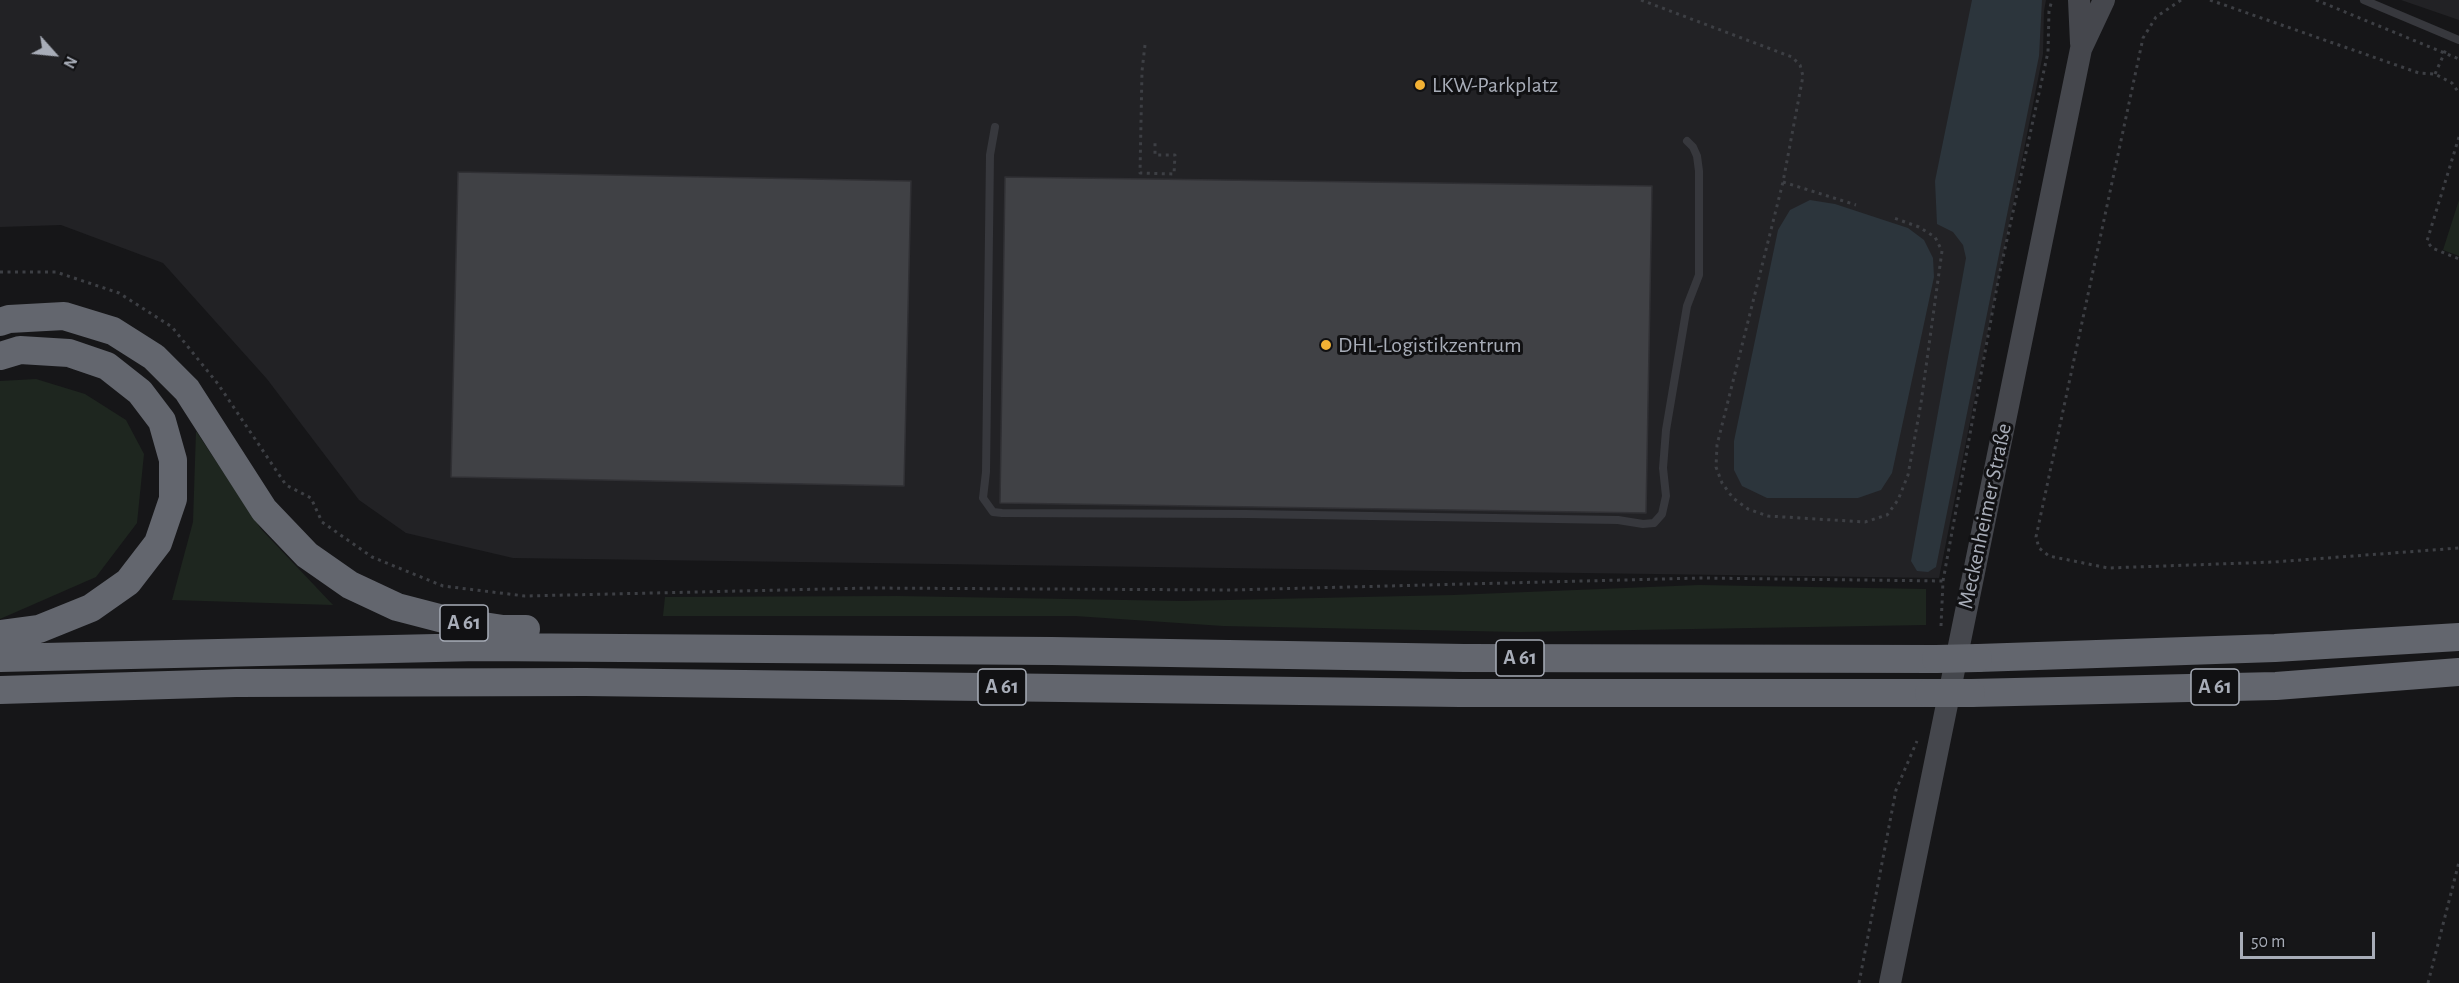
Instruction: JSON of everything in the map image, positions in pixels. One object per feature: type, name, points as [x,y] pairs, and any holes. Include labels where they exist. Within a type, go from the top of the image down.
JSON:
[{"type":"highway","name":"A 61","points":[[0,322],[9,318],[64,316],[113,331],[154,357],[187,390],[264,510],[307,555],[350,585],[397,607],[451,621],[503,629],[975,636],[1052,651]]},
{"type":"highway","points":[[0,356],[20,351],[69,353],[107,366],[140,392],[162,421],[173,460],[173,499],[158,543],[128,582],[91,608],[39,629],[0,634]]},
{"type":"highway","name":"A 61","points":[[0,658],[479,647],[1052,651],[1464,658],[1978,658],[2263,648],[2459,638]]},
{"type":"highway","name":"A 61","points":[[0,690],[236,683],[585,682],[1460,693],[1971,693],[2276,686],[2459,672]]},
{"type":"main road","name":"Meckenheimer Straße","points":[[2079,0],[2081,49]]},
{"type":"main road","name":"Meckenheimer Straße","points":[[1890,983],[2081,49],[2104,0]]},
{"type":"lane","points":[[2364,0],[2455,38]]},
{"type":"lane","points":[[995,126],[990,155],[986,472],[983,498],[993,512],[1002,513],[1364,515],[1618,520],[1643,524],[1654,523],[1662,514],[1666,496],[1664,468],[1666,430],[1687,306],[1699,275],[1700,171],[1697,156],[1687,141]]},
{"type":"path","points":[[1641,0],[1792,57],[1800,65],[1803,76],[1783,182],[1717,445],[1716,467],[1727,490],[1733,498],[1748,509],[1767,516],[1865,522],[1887,515],[1898,500],[1905,483],[1921,403],[1938,294],[1942,251],[1935,237],[1919,227],[1891,218]]},
{"type":"path","points":[[1941,629],[1943,581],[1999,276],[2048,52],[2049,11],[2052,0]]},
{"type":"path","points":[[2181,0],[2156,17],[2143,38],[2036,537],[2039,548],[2049,556],[2108,568],[2274,562],[2459,548]]},
{"type":"path","points":[[2210,0],[2419,73],[2435,74],[2451,83],[2459,93]]},
{"type":"path","points":[[2316,0],[2459,59]]},
{"type":"path","points":[[2435,74],[2444,54],[2455,38]]},
{"type":"path","points":[[1145,45],[1142,71],[1140,173],[1174,174],[1175,155],[1155,155],[1155,142]]},
{"type":"path","points":[[2459,137],[2427,241],[2432,248],[2459,259]]},
{"type":"path","points":[[1783,182],[1856,205]]},
{"type":"path","points":[[0,272],[56,272],[66,275],[119,293],[172,327],[218,384],[286,485],[311,498],[322,522],[372,557],[443,586],[525,596],[869,588],[1231,590],[1701,578],[1943,581]]},
{"type":"path","points":[[1859,983],[1896,790],[1921,733]]},
{"type":"path","points":[[2428,983],[2459,862]]},
{"type":"shaded area","points":[[0,0],[2046,0],[2043,54],[1939,578],[513,558],[406,533],[359,500],[267,379],[163,263],[61,225],[0,227]]},
{"type":"shaded area","points":[[1972,0],[2042,0],[2039,56],[1936,567],[1928,572],[1917,571],[1911,561],[1966,258],[1963,245],[1953,232],[1937,224],[1935,181]]},
{"type":"shaded area","points":[[2401,0],[2459,0],[2459,20]]},
{"type":"shaded area","points":[[1810,200],[1835,204],[1908,228],[1924,240],[1933,258],[1934,277],[1892,473],[1881,490],[1858,498],[1767,498],[1742,486],[1734,470],[1734,441],[1778,230],[1790,210]]},
{"type":"shaded area","points":[[2459,200],[2459,256],[2443,250]]},
{"type":"shaded area","points":[[36,379],[85,394],[126,420],[144,454],[137,523],[96,577],[0,619],[0,381]]},
{"type":"shaded area","points":[[196,431],[261,529],[333,605],[172,600],[193,522]]},
{"type":"shaded area","points":[[1699,585],[1926,589],[1926,625],[1519,632],[1223,626],[1075,616],[663,616],[665,597],[897,596],[1182,601],[1453,595]]},
{"type":"building","points":[[458,172],[911,181],[904,486],[451,477]]},
{"type":"building","name":"DHL-Logistikzentrum","points":[[1005,177],[1652,186],[1646,513],[1000,503]]},
{"type":"place","name":"LKW-Parkplatz","points":[[1420,85]]},
{"type":"place","name":"DHL-Logistikzentrum","points":[[1326,345]]}]
